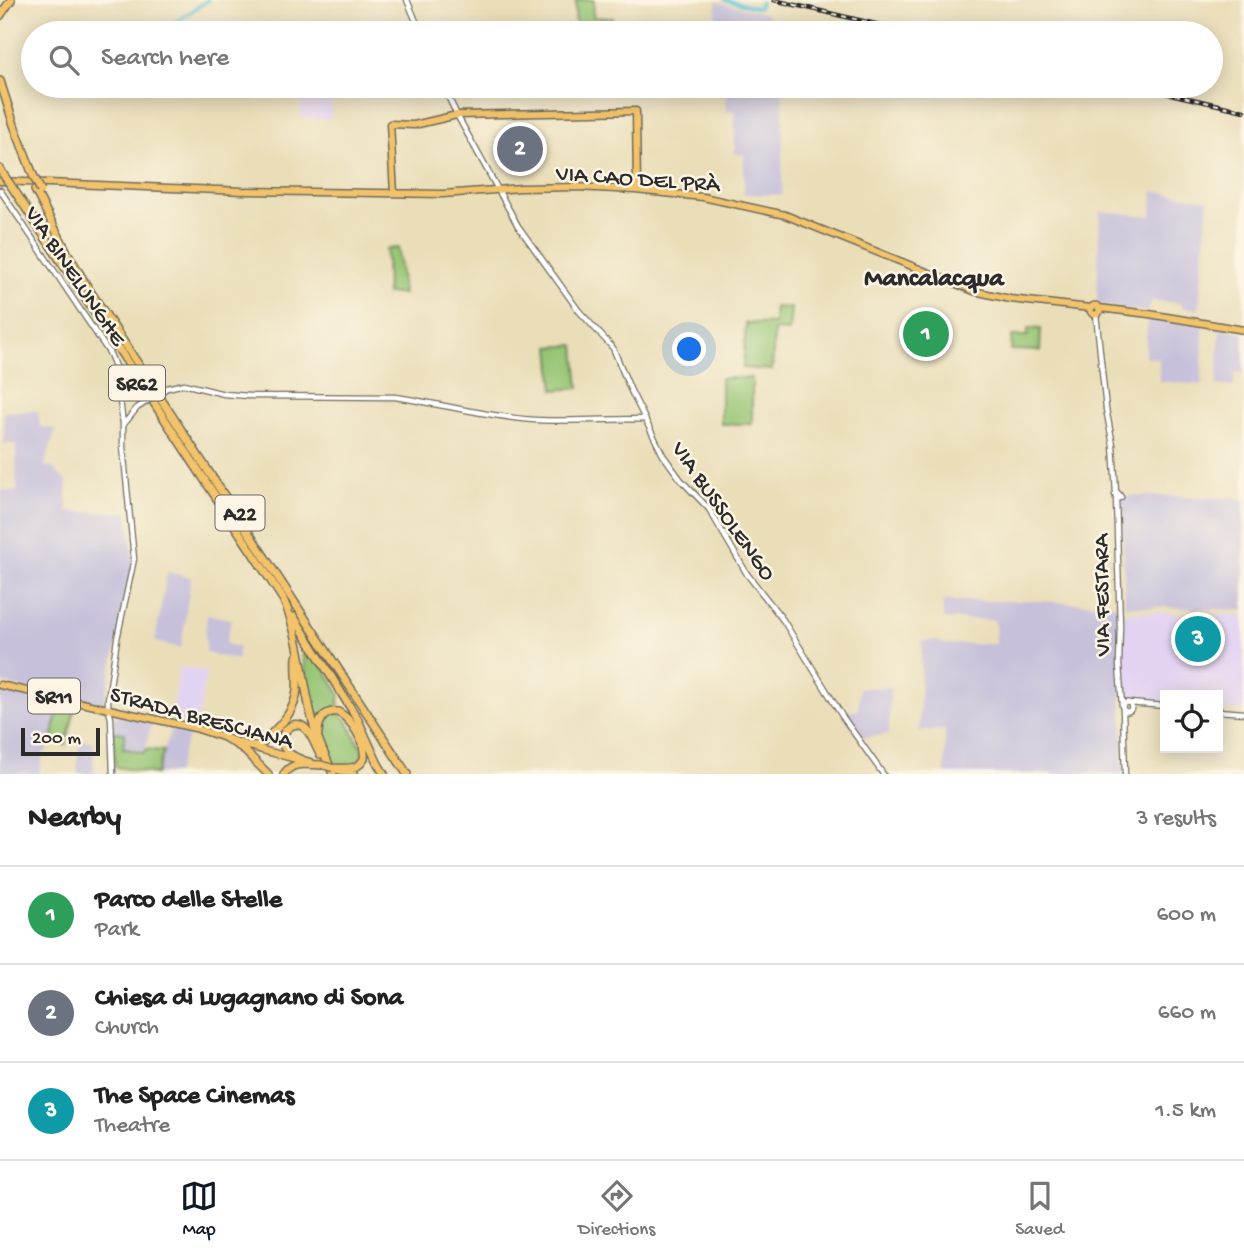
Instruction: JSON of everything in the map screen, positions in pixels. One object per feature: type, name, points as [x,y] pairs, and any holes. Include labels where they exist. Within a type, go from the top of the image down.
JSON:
[{"type":"highway","points":[[0,16],[11,0]]},
{"type":"highway","points":[[0,74],[2,97]]},
{"type":"highway","name":"A22","points":[[0,81],[2,97],[31,176],[57,233],[88,288],[409,774]]},
{"type":"highway","name":"SR62","points":[[1,173],[283,599],[296,634],[313,722],[331,770]]},
{"type":"highway","name":"SR62","points":[[12,189],[283,606],[292,631],[308,722],[320,754],[331,770]]},
{"type":"highway","points":[[283,599],[357,718],[384,774]]},
{"type":"highway","points":[[248,746],[261,744],[290,713],[297,689],[297,657]]},
{"type":"highway","points":[[320,754],[306,728],[297,724],[286,729],[283,734],[285,749],[293,756],[331,770],[352,769],[364,760],[365,754],[349,720],[342,714],[329,712],[323,716],[318,729],[318,736],[331,770]]},
{"type":"highway","points":[[224,737],[242,748],[268,774]]},
{"type":"highway","points":[[284,774],[292,766],[310,764]]},
{"type":"main road","points":[[394,193],[390,124],[414,125],[457,115],[636,111],[637,190]]},
{"type":"main road","name":"VIA CAO DEL PRÀ","points":[[1,173],[244,193],[443,194],[553,187],[690,195],[785,215],[974,291],[1010,299],[1149,314],[1244,330]]},
{"type":"main road","name":"STRADA BRESCIANA","points":[[0,685],[195,728],[310,764]]},
{"type":"main road","points":[[331,770],[353,774]]},
{"type":"street","points":[[407,0],[416,21]]},
{"type":"street","name":"VIA BUSSOLENGO","points":[[449,98],[518,226],[564,292],[613,348],[663,455],[681,480],[709,509],[747,575],[783,620],[842,716],[883,774]]},
{"type":"street","name":"VIA BINELUNGHE","points":[[0,190],[110,354],[116,369],[134,559],[117,639],[108,699],[113,774]]},
{"type":"street","name":"VIA FESTARA","points":[[1095,310],[1116,496],[1119,665],[1121,690],[1127,707],[1123,722],[1125,774]]},
{"type":"street","points":[[123,424],[143,404],[167,388],[184,384],[224,394],[249,396],[396,397],[534,420],[599,422],[644,419]]},
{"type":"street","points":[[97,706],[108,699]]},
{"type":"street","points":[[1127,707],[1140,704],[1160,706]]},
{"type":"street","points":[[111,718],[120,711]]},
{"type":"street","points":[[1223,711],[1244,713]]},
{"type":"shaded area","points":[[716,2],[767,14],[767,21],[717,21]]},
{"type":"shaded area","points":[[301,98],[331,98],[331,119],[301,118]]},
{"type":"shaded area","points":[[725,98],[783,98],[782,195],[744,194],[744,154],[735,154],[735,111],[726,111]]},
{"type":"shaded area","points":[[1153,191],[1208,200],[1199,309],[1184,308],[1180,303],[1152,301],[1147,312],[1099,305],[1097,287],[1100,211],[1152,216]]},
{"type":"shaded area","points":[[1148,316],[1203,326],[1202,385],[1159,381],[1159,358],[1145,357]]},
{"type":"shaded area","points":[[1220,328],[1244,333],[1244,373],[1235,372],[1234,387],[1217,385]]},
{"type":"shaded area","points":[[38,411],[40,427],[56,429],[44,466],[52,467],[67,482],[67,512],[128,512],[133,561],[109,682],[104,701],[98,704],[0,683],[2,490],[17,492],[16,444],[4,444],[4,412]]},
{"type":"shaded area","points":[[1122,496],[1244,499],[1244,610],[1125,606]]},
{"type":"shaded area","points":[[167,572],[191,577],[181,648],[155,642]]},
{"type":"shaded area","points":[[943,601],[1118,605],[1124,774],[945,774],[945,730],[919,731],[922,641],[940,641],[941,644],[996,644],[995,620],[943,619]]},
{"type":"shaded area","points":[[1126,612],[1244,615],[1244,711],[1223,709],[1223,690],[1160,690],[1160,703],[1129,700],[1125,695],[1123,617]]},
{"type":"shaded area","points":[[207,615],[231,619],[226,644],[239,647],[237,660],[206,653]]},
{"type":"shaded area","points":[[179,667],[206,671],[197,727],[172,721]]},
{"type":"shaded area","points":[[890,687],[889,734],[859,738],[841,712],[857,711],[859,688]]},
{"type":"shaded area","points":[[0,688],[59,701],[52,741],[43,755],[39,774],[0,774]]},
{"type":"shaded area","points":[[119,714],[152,722],[144,753],[122,748],[113,732],[112,722]]},
{"type":"shaded area","points":[[172,726],[190,731],[176,774],[156,774]]},
{"type":"shaded area","points":[[84,740],[93,742],[94,774],[78,774],[80,743]]},
{"type":"green space","points":[[576,0],[594,0],[593,17],[613,18],[613,21],[575,21]]},
{"type":"green space","points":[[398,248],[403,294],[387,294],[386,249]]},
{"type":"green space","points":[[775,307],[791,308],[789,331],[774,330],[772,370],[743,368],[746,323],[774,324]]},
{"type":"green space","points":[[912,319],[932,319],[939,322],[939,345],[913,345]]},
{"type":"green space","points":[[1028,328],[1041,329],[1040,351],[1011,350],[1012,336],[1028,336]]},
{"type":"green space","points":[[575,345],[579,388],[554,390],[550,347]]},
{"type":"green space","points":[[721,378],[752,378],[752,424],[721,424]]},
{"type":"green space","points":[[303,635],[340,694],[336,709],[329,710],[314,720],[299,637]]},
{"type":"green space","points":[[59,701],[76,705],[66,745],[52,741]]},
{"type":"green space","points":[[337,713],[346,719],[364,753],[356,767],[330,765],[323,746],[323,723],[326,716]]},
{"type":"green space","points":[[113,732],[125,733],[123,748],[144,753],[146,749],[164,751],[156,774],[115,767]]},
{"type":"waterway","points":[[177,21],[208,0]]},
{"type":"waterway","points":[[725,0],[758,8],[761,2]]},
{"type":"railway","points":[[774,0],[863,21]]},
{"type":"railway","points":[[1188,98],[1244,111]]},
{"type":"place","name":"Chiesa di Lugagnano di Sona","points":[[520,149]]},
{"type":"place","name":"Parco delle Stelle","points":[[926,334]]},
{"type":"place","name":"The Space Cinemas","points":[[1198,639]]},
{"type":"district","name":"Mancalacqua","points":[[934,276]]}]
